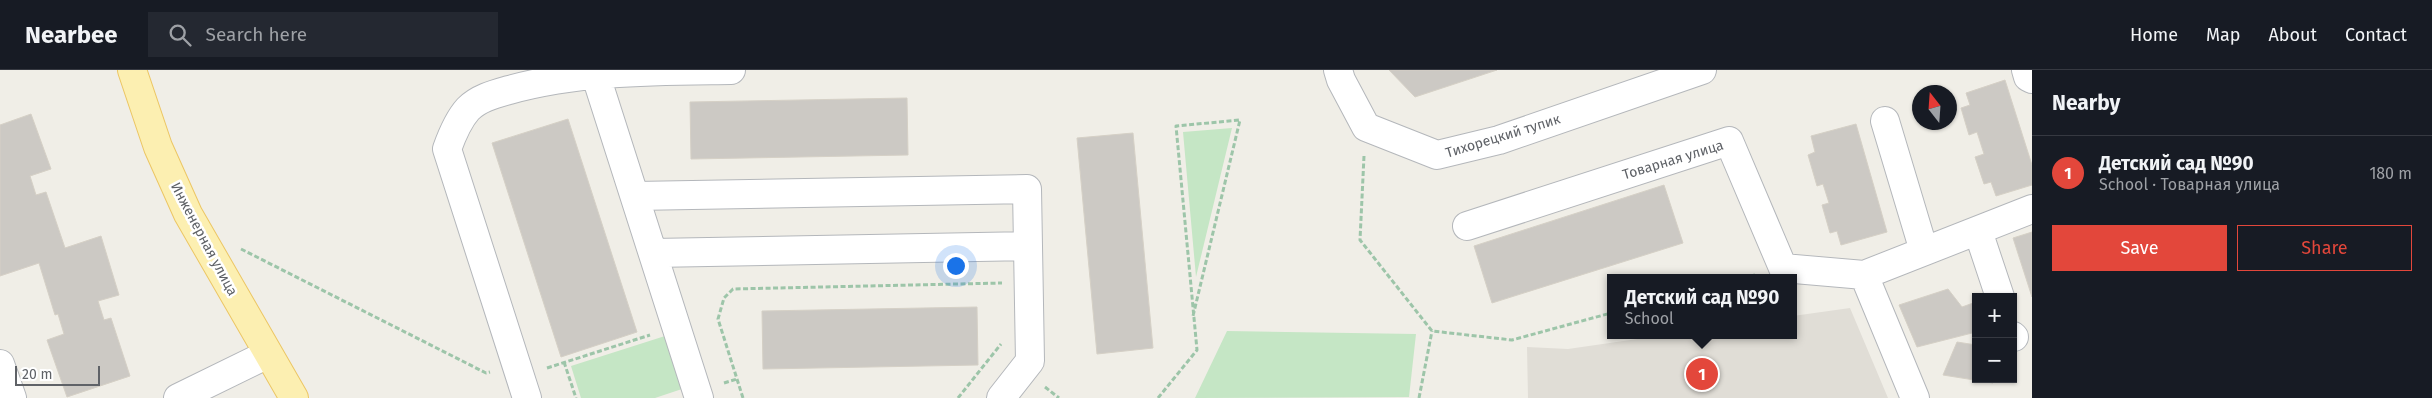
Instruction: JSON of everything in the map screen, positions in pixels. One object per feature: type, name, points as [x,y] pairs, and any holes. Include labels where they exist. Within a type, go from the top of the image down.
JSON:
[{"type":"main road","name":"Инженерная улица","points":[[132,70],[158,147],[188,214],[294,398]]},
{"type":"street","points":[[521,380],[447,148],[455,128],[469,109],[486,97],[539,81],[595,73],[731,70]]},
{"type":"street","points":[[1338,70],[1341,80],[1366,127]]},
{"type":"street","name":"Тихорецкий тупик","points":[[1366,127],[1437,156],[1498,140],[1702,70]]},
{"type":"street","points":[[2026,70],[2028,77],[2032,79]]},
{"type":"street","points":[[595,73],[700,398]]},
{"type":"street","points":[[1885,121],[1924,251]]},
{"type":"street","name":"Товарная улица","points":[[1467,226],[1729,141],[1783,268],[1864,275],[2032,209]]},
{"type":"street","points":[[634,196],[1027,189],[1030,361],[1001,398]]},
{"type":"street","points":[[1978,231],[1999,293]]},
{"type":"street","points":[[653,253],[1028,246]]},
{"type":"street","points":[[1864,275],[1914,398]]},
{"type":"street","points":[[178,398],[268,354]]},
{"type":"street","points":[[0,364],[12,398]]},
{"type":"path","points":[[1158,398],[1197,350],[1176,126],[1240,120],[1194,316]]},
{"type":"path","points":[[1366,127],[1360,240],[1432,331],[1512,340],[1607,313]]},
{"type":"path","points":[[234,245],[486,373],[521,380],[564,362],[676,326]]},
{"type":"path","points":[[743,398],[718,320],[724,298],[733,289],[1028,283]]},
{"type":"path","points":[[1419,398],[1432,331]]},
{"type":"path","points":[[958,398],[1001,343]]},
{"type":"path","points":[[564,362],[576,398]]},
{"type":"shaded area","points":[[1850,308],[1888,398],[1528,398],[1527,347],[1568,349],[1637,339],[1797,339],[1797,315]]},
{"type":"green space","points":[[1232,128],[1196,277],[1183,132]]},
{"type":"green space","points":[[1227,331],[1416,334],[1409,397],[1195,398]]},
{"type":"green space","points":[[665,336],[682,389],[655,398],[581,398],[571,366]]},
{"type":"building","points":[[1389,70],[1497,70],[1415,97]]},
{"type":"building","points":[[2005,80],[2032,165],[2032,185],[1996,196],[1991,182],[1984,184],[1975,157],[1984,154],[1977,132],[1969,135],[1961,108],[1970,105],[1966,93]]},
{"type":"building","points":[[907,98],[908,155],[691,159],[690,102]]},
{"type":"building","points":[[31,114],[51,169],[30,176],[36,195],[46,192],[65,248],[101,236],[119,295],[98,301],[104,320],[111,318],[130,376],[67,397],[47,340],[64,334],[58,314],[55,315],[39,263],[0,276],[0,125]]},
{"type":"building","points":[[568,119],[637,332],[561,357],[492,143]]},
{"type":"building","points":[[1856,124],[1887,232],[1841,245],[1837,231],[1830,233],[1822,205],[1829,203],[1823,184],[1817,186],[1808,155],[1815,152],[1811,136]]},
{"type":"building","points":[[1133,133],[1153,348],[1097,354],[1077,138]]},
{"type":"building","points":[[1664,185],[1683,243],[1492,303],[1474,246]]},
{"type":"building","points":[[2032,232],[2032,297],[2013,238]]},
{"type":"building","points":[[1948,289],[1962,307],[1972,303],[1972,333],[1917,347],[1899,305]]},
{"type":"building","points":[[977,307],[978,365],[763,369],[762,311]]},
{"type":"building","points":[[1957,342],[1972,344],[1972,380],[1943,375]]},
{"type":"place","name":"Детский сад №90","points":[[1702,374]]}]
